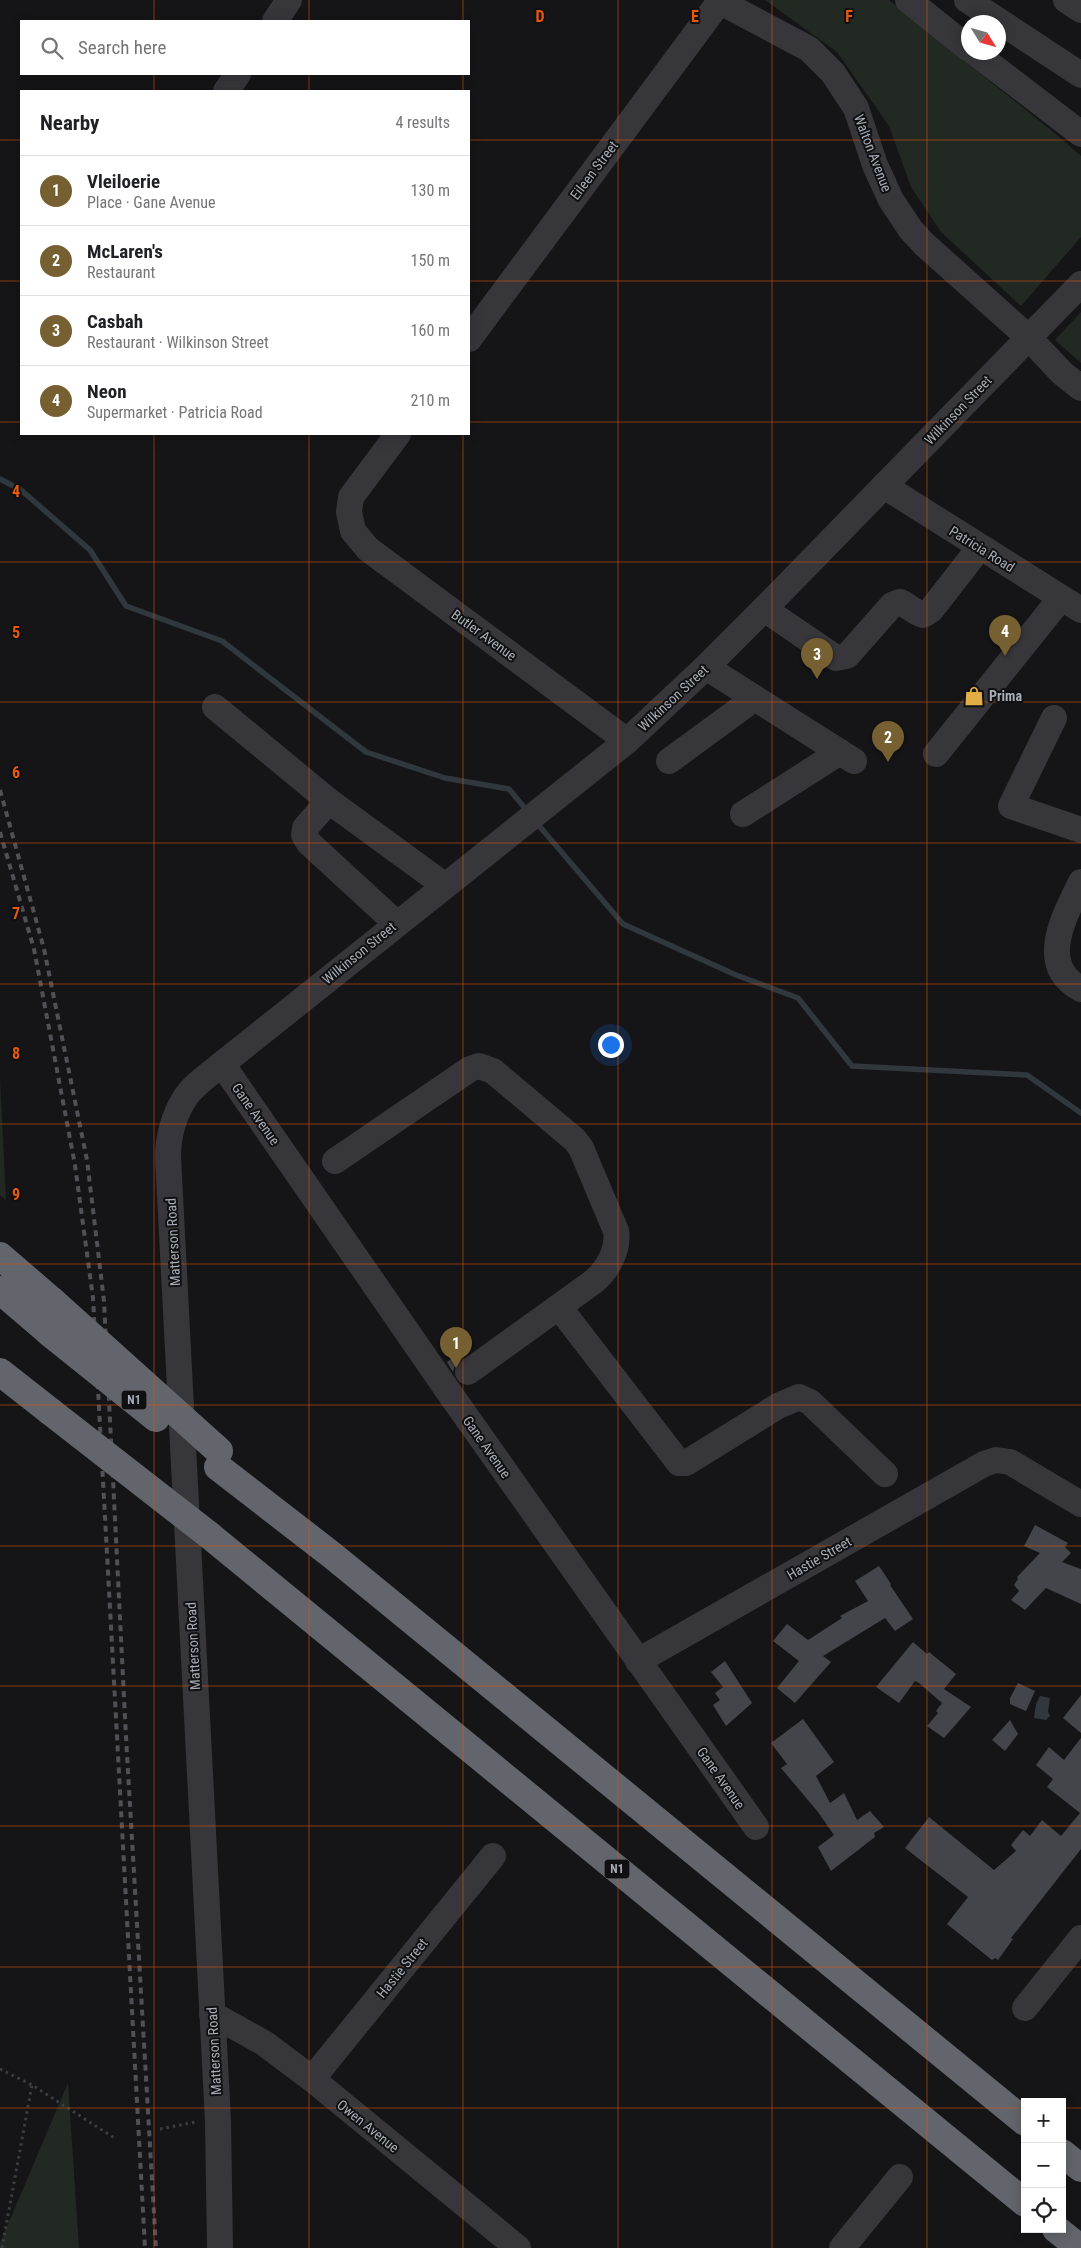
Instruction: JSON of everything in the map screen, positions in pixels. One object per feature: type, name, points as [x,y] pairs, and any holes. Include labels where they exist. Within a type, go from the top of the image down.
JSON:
[{"type":"highway","points":[[0,1256],[51,1300],[218,1459]]},
{"type":"highway","name":"N1","points":[[0,1290],[50,1333],[218,1459],[333,1556],[1021,2119]]},
{"type":"highway","name":"N1","points":[[0,1372],[209,1535],[1021,2201]]},
{"type":"highway","points":[[1066,2156],[1081,2168]]},
{"type":"highway","points":[[1061,2233],[1080,2248]]},
{"type":"street","points":[[276,20],[290,0]]},
{"type":"street","points":[[908,0],[961,42]]},
{"type":"street","points":[[968,0],[1081,75]]},
{"type":"street","points":[[1066,0],[1081,10]]},
{"type":"street","name":"Walton Avenue","points":[[718,1],[809,49],[833,73],[856,108],[875,165],[891,200],[911,230],[1028,338],[1062,373],[1081,388]]},
{"type":"street","name":"Eileen Street","points":[[470,337],[718,1]]},
{"type":"street","points":[[984,60],[1081,134]]},
{"type":"street","points":[[227,90],[237,75]]},
{"type":"street","name":"Wilkinson Street","points":[[222,1064],[396,923],[627,741],[706,667],[764,609],[1081,284]]},
{"type":"street","name":"Butler Avenue","points":[[397,435],[351,497],[348,506],[350,522],[358,540],[627,741]]},
{"type":"street","name":"Patricia Road","points":[[884,486],[1071,604]]},
{"type":"street","points":[[764,609],[836,658],[848,656],[892,605],[900,602],[908,606],[915,613],[923,615],[932,610],[980,547]]},
{"type":"street","points":[[936,754],[1071,604]]},
{"type":"street","points":[[706,667],[847,757],[743,814]]},
{"type":"street","points":[[669,761],[755,698]]},
{"type":"street","points":[[215,707],[329,801],[444,886]]},
{"type":"street","points":[[1054,718],[1011,806],[1081,830]]},
{"type":"street","points":[[329,801],[305,828],[304,835],[310,843],[396,923]]},
{"type":"street","points":[[1081,882],[1063,920],[1056,942],[1058,960],[1070,983],[1081,989]]},
{"type":"street","name":"Gane Avenue","points":[[222,1064],[457,1380],[638,1662],[756,1827]]},
{"type":"street","name":"Matterson Road","points":[[220,2248],[218,2121],[168,1147],[175,1120],[185,1098],[222,1064]]},
{"type":"street","points":[[335,1161],[470,1069],[479,1066],[489,1069],[575,1140],[581,1148],[616,1231],[617,1242],[602,1273],[593,1282],[457,1380]]},
{"type":"street","points":[[559,1307],[679,1463],[686,1463],[778,1406],[799,1397],[810,1402],[884,1474]]},
{"type":"street","name":"Hastie Street","points":[[638,1662],[976,1468],[990,1462],[1002,1460],[1026,1471],[1081,1504]]},
{"type":"street","name":"Hastie Street","points":[[312,2079],[493,1856]]},
{"type":"street","points":[[1025,2008],[1081,1938]]},
{"type":"street","name":"Owen Avenue","points":[[212,2014],[264,2043],[312,2079],[518,2248]]},
{"type":"street","points":[[842,2248],[900,2177]]},
{"type":"path","points":[[0,2069],[32,2085],[116,2139]]},
{"type":"path","points":[[2,2248],[32,2085]]},
{"type":"path","points":[[160,2129],[208,2120],[218,2121]]},
{"type":"shaded area","points":[[765,0],[889,0],[1081,156],[1081,237],[1021,306],[941,232],[911,187],[889,126],[837,52]]},
{"type":"shaded area","points":[[1081,312],[1081,363],[1055,340]]},
{"type":"shaded area","points":[[0,1079],[6,1200],[0,1195]]},
{"type":"shaded area","points":[[1040,1696],[1050,1698],[1048,1712],[1050,1716],[1046,1720],[1034,1718],[1036,1704]]},
{"type":"shaded area","points":[[68,2083],[79,2248],[0,2248],[0,2243]]},
{"type":"building","points":[[456,1355],[459,1360],[453,1372],[447,1362]]},
{"type":"building","points":[[1035,1525],[1068,1543],[1065,1547],[1071,1553],[1062,1562],[1081,1569],[1081,1604],[1046,1588],[1025,1610],[1011,1600],[1019,1591],[1014,1585],[1018,1579],[1017,1577],[1040,1553],[1024,1546]]},
{"type":"building","points":[[879,1566],[913,1619],[895,1631],[885,1618],[823,1656],[831,1662],[795,1703],[777,1688],[799,1661],[773,1641],[787,1624],[808,1640],[842,1618],[840,1616],[868,1601],[855,1581]]},
{"type":"building","points":[[913,1642],[927,1654],[929,1652],[956,1674],[944,1689],[971,1707],[944,1738],[927,1726],[938,1713],[936,1711],[942,1703],[919,1683],[915,1681],[899,1703],[876,1687]]},
{"type":"building","points":[[725,1661],[752,1703],[726,1726],[713,1705],[720,1700],[715,1693],[723,1687],[711,1672]]},
{"type":"building","points":[[1018,1683],[1035,1691],[1026,1711],[1010,1704],[1010,1698]]},
{"type":"building","points":[[1081,1695],[1081,1733],[1063,1718]]},
{"type":"building","points":[[803,1719],[834,1762],[816,1776],[830,1803],[844,1793],[857,1820],[870,1811],[884,1827],[874,1833],[875,1837],[831,1871],[818,1847],[834,1835],[818,1812],[781,1768],[787,1764],[771,1743]]},
{"type":"building","points":[[1010,1720],[1018,1734],[1005,1751],[992,1740]]},
{"type":"building","points":[[1081,1738],[1081,1849],[1011,1938],[1013,1939],[998,1960],[995,1958],[992,1960],[947,1924],[968,1897],[905,1848],[929,1817],[994,1870],[1016,1851],[1011,1845],[1023,1830],[1030,1836],[1042,1820],[1061,1836],[1080,1813],[1047,1787],[1053,1779],[1036,1765],[1049,1747],[1064,1760]]},
{"type":"waterway","points":[[0,479],[21,490],[90,550],[126,606],[222,641],[366,752],[445,778],[509,789],[528,812]]},
{"type":"waterway","points":[[535,821],[623,924],[736,975],[798,998],[852,1066],[1027,1075],[1081,1113]]},
{"type":"railway","points":[[0,790],[44,949],[87,1160],[104,1301],[126,1737],[156,2248]]},
{"type":"railway","points":[[0,832],[34,949],[75,1165],[93,1298],[145,2248]]},
{"type":"place","name":"Neon","points":[[1005,656]]},
{"type":"place","name":"Casbah","points":[[817,679]]},
{"type":"place","name":"Prima","points":[[974,696]]},
{"type":"place","name":"McLaren's","points":[[888,762]]},
{"type":"place","name":"Vleiloerie","points":[[456,1368]]}]
